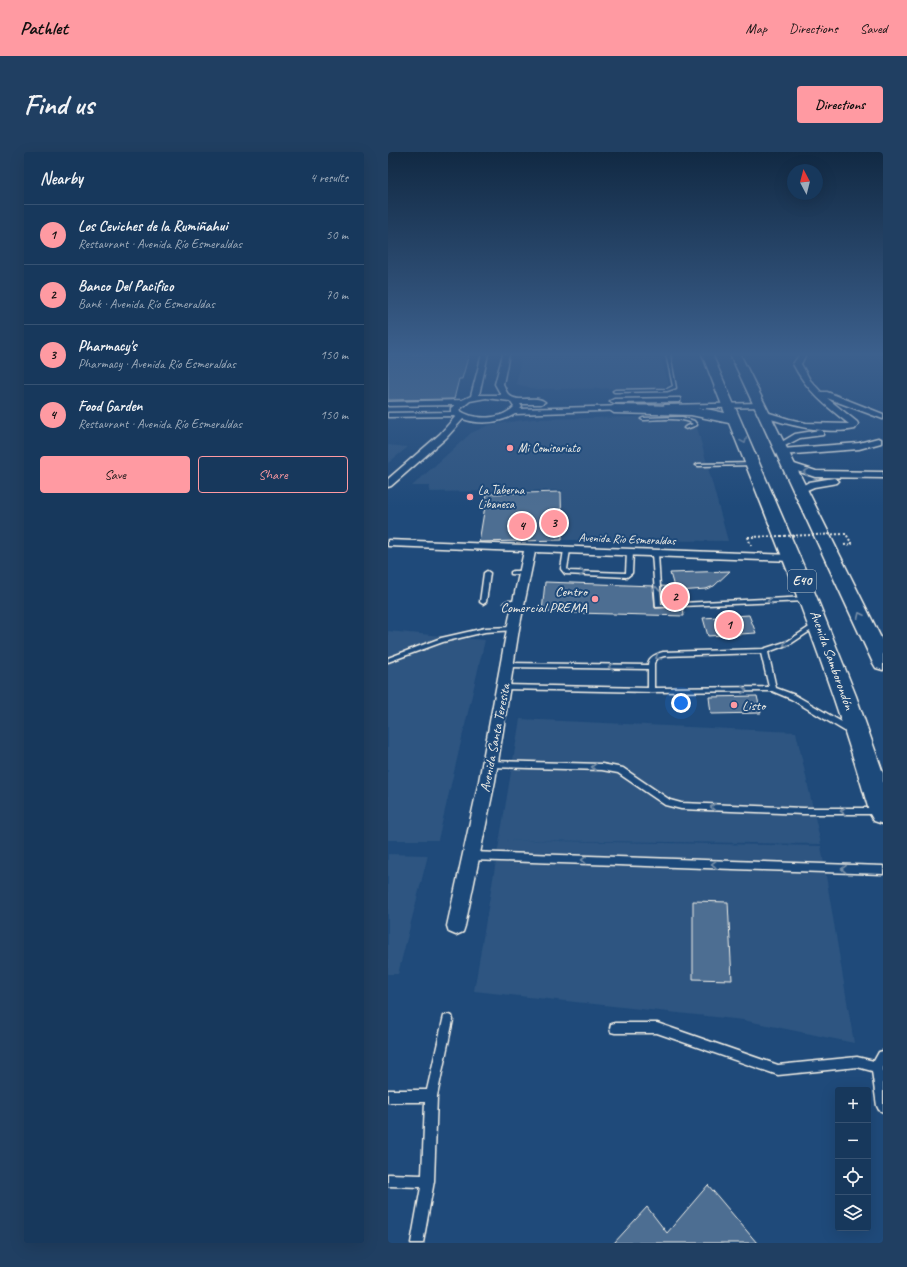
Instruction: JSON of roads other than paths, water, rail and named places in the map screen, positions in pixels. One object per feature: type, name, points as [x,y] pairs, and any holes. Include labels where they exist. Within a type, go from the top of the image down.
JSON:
[{"type":"highway","name":"Avenida Samborondón","points":[[728,405],[809,598],[861,740],[883,812]]},
{"type":"highway","name":"E40","points":[[759,405],[832,556],[878,642],[882,659]]},
{"type":"highway","points":[[614,408],[700,412],[717,415],[730,409],[746,411],[781,483],[832,556]]},
{"type":"highway","points":[[861,740],[883,780]]},
{"type":"street","points":[[459,405],[455,408],[459,415]]},
{"type":"street","points":[[513,412],[518,407],[517,405]]},
{"type":"street","points":[[558,405],[614,408]]},
{"type":"street","points":[[388,415],[459,415],[481,420],[496,419],[513,412],[574,406],[730,409],[759,405],[794,424],[857,431],[881,441]]},
{"type":"street","points":[[830,405],[857,431]]},
{"type":"street","points":[[851,405],[883,418]]},
{"type":"street","points":[[388,484],[443,436],[459,415]]},
{"type":"street","points":[[783,454],[789,440],[805,435],[857,431],[867,419],[883,418]]},
{"type":"street","points":[[443,436],[481,420]]},
{"type":"street","points":[[783,454],[859,446],[881,441]]},
{"type":"street","points":[[783,454],[815,474],[883,475]]},
{"type":"street","points":[[800,490],[812,484],[828,481],[883,478]]},
{"type":"street","name":"Avenida Río Esmeraldas","points":[[388,543],[793,558]]},
{"type":"street","name":"Avenida Santa Teresita","points":[[456,926],[490,764],[508,665],[513,629],[513,603],[519,573],[530,548]]},
{"type":"lane","points":[[643,419],[682,418],[694,422],[695,424],[693,427],[686,428]]},
{"type":"lane","points":[[698,465],[754,464]]},
{"type":"lane","points":[[567,550],[564,569],[567,573],[628,574],[630,552]]},
{"type":"lane","points":[[655,553],[658,606],[809,598]]},
{"type":"lane","points":[[483,602],[487,572]]},
{"type":"lane","points":[[651,690],[650,667],[656,657],[663,654],[764,651],[790,642],[818,623]]},
{"type":"lane","points":[[388,660],[441,640],[485,630],[513,629]]},
{"type":"lane","points":[[764,651],[773,690]]},
{"type":"lane","points":[[508,665],[650,667]]},
{"type":"lane","points":[[504,687],[651,690],[773,690],[793,697],[861,740]]},
{"type":"lane","points":[[490,764],[602,767],[620,770],[668,803],[681,806],[883,812]]},
{"type":"lane","points":[[471,856],[883,870]]},
{"type":"lane","points":[[417,1243],[428,1181],[431,1096],[448,1020]]},
{"type":"lane","points":[[615,1028],[657,1028],[778,1070],[857,1062],[877,1067]]},
{"type":"lane","points":[[883,1056],[877,1067],[883,1106]]},
{"type":"lane","points":[[388,1096],[431,1096]]},
{"type":"lane","points":[[388,1180],[428,1181]]},
{"type":"place","name":"Mi Comisariato","points":[[510,448]]},
{"type":"place","name":"La Taberna Libanesa","points":[[470,497]]},
{"type":"place","name":"Pharmacy's","points":[[554,523]]},
{"type":"place","name":"Food Garden","points":[[522,526]]},
{"type":"place","name":"Banco Del Pacifico","points":[[675,597]]},
{"type":"place","name":"Centro Comercial PREMA","points":[[595,599]]},
{"type":"place","name":"Los Ceviches de la Rumiñahui","points":[[729,625]]},
{"type":"place","name":"Listo","points":[[734,705]]}]
